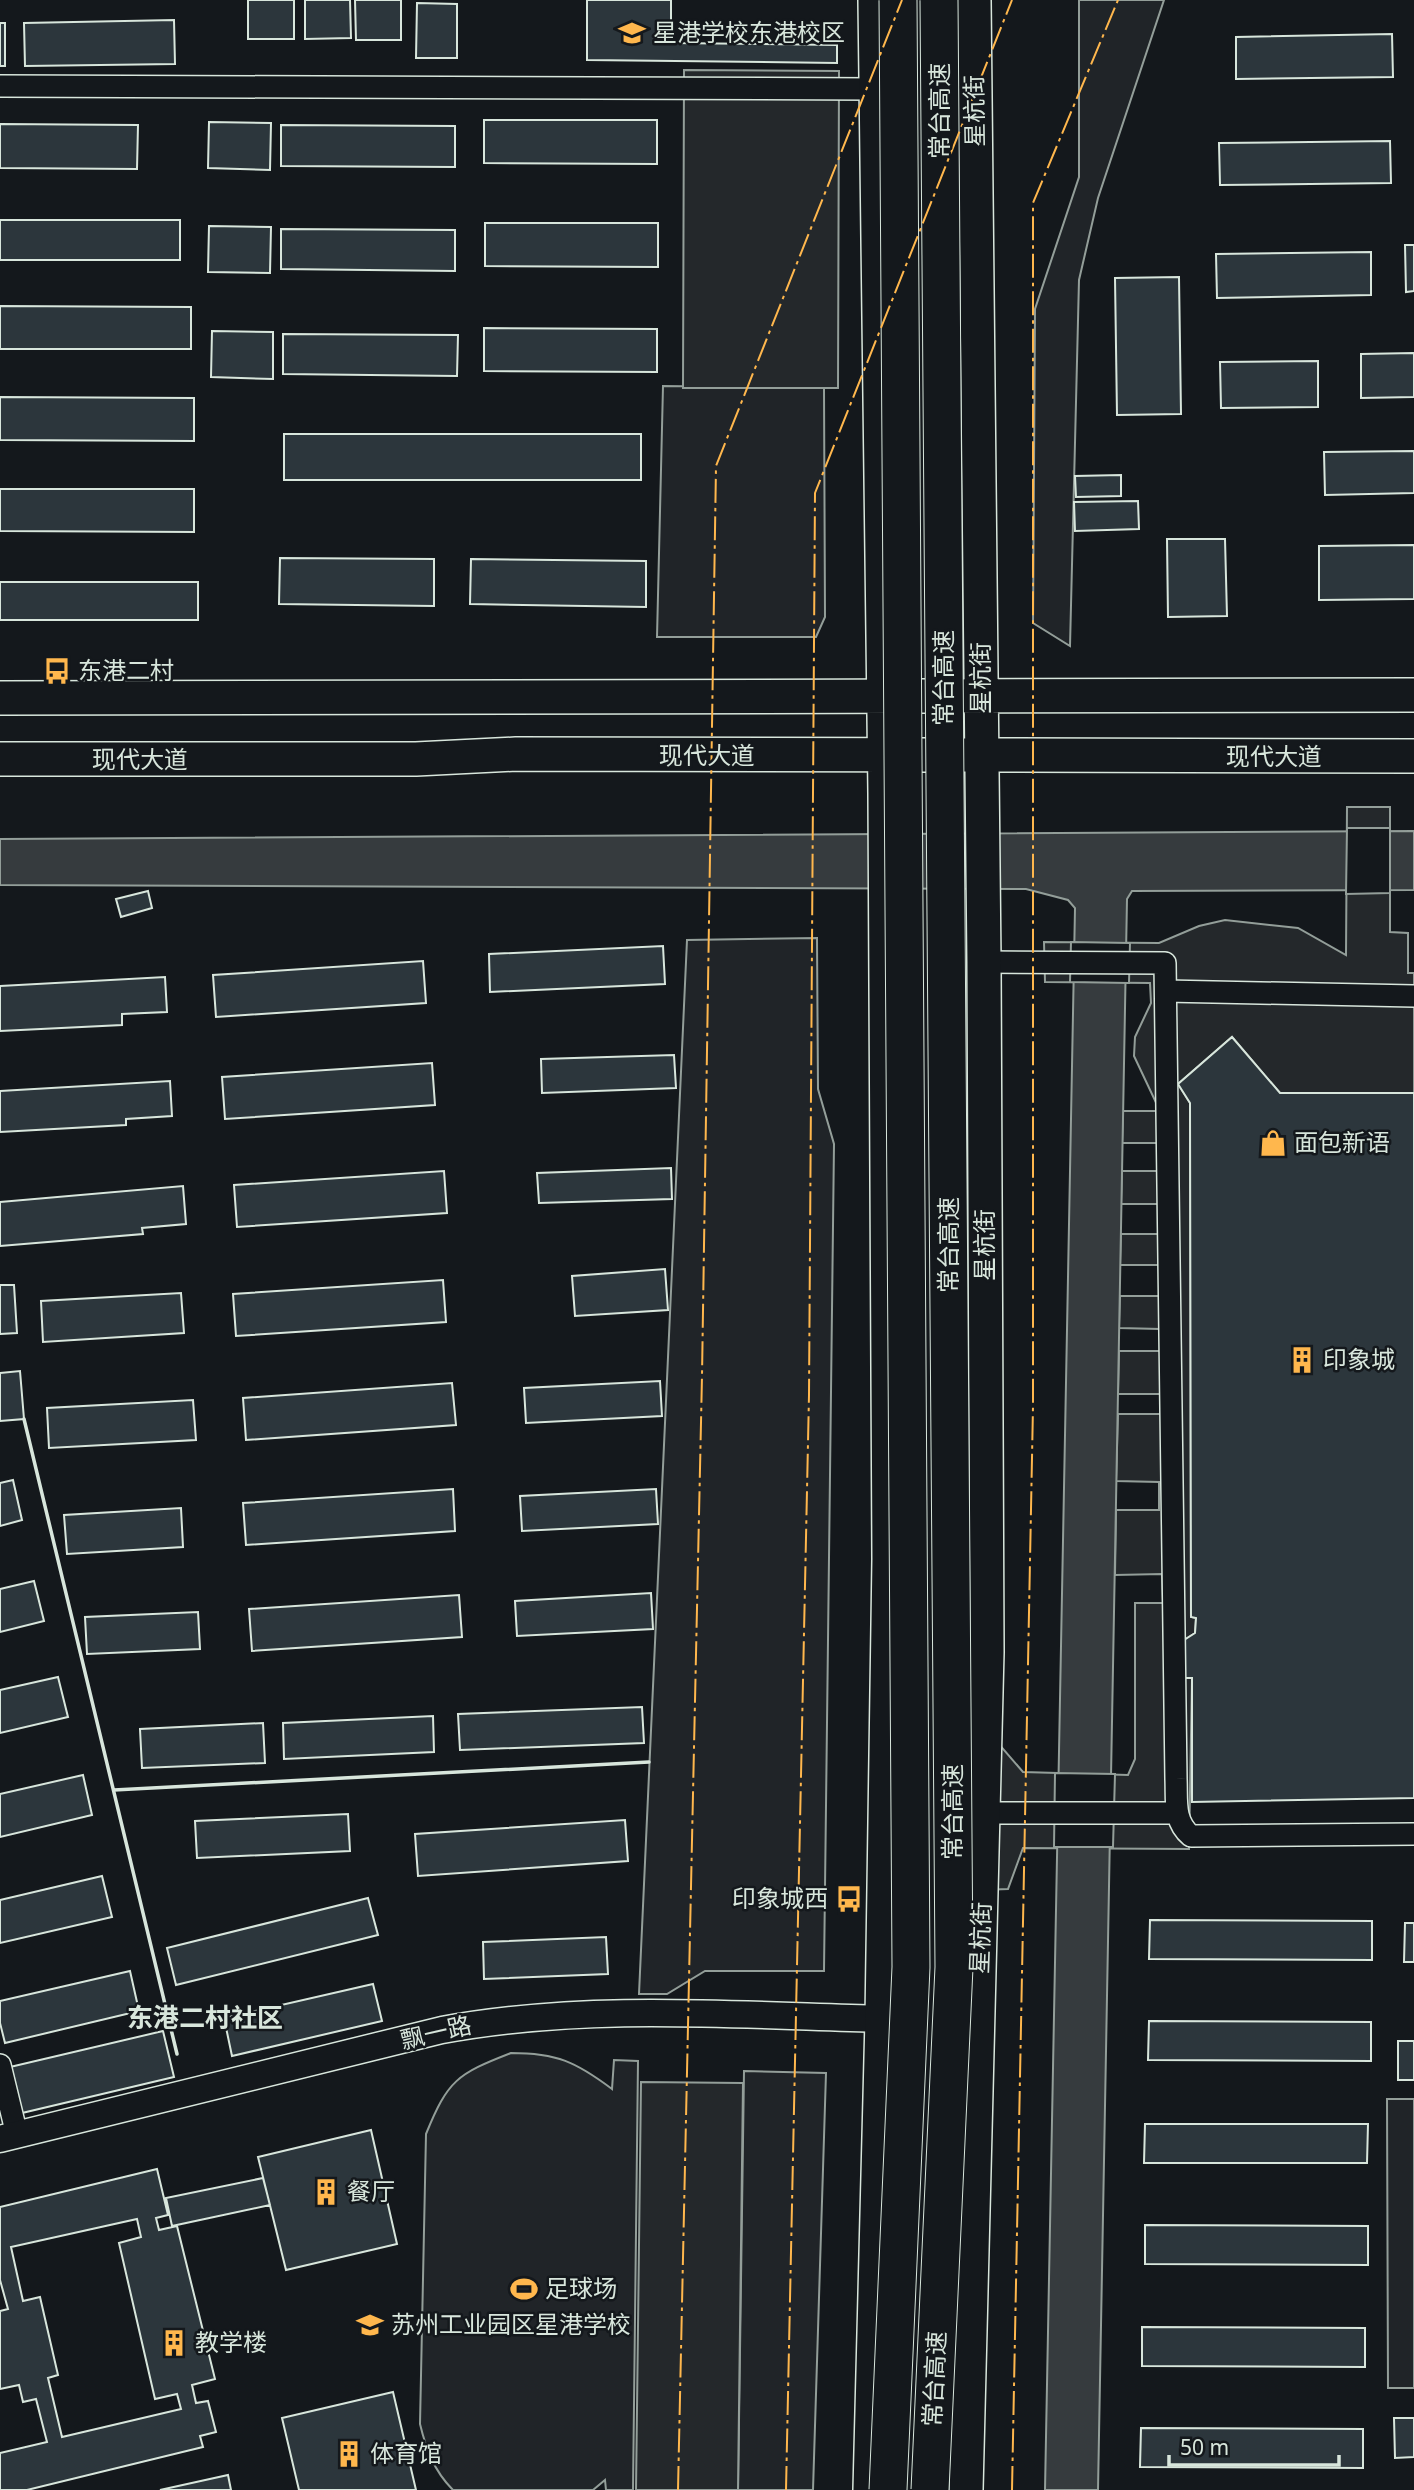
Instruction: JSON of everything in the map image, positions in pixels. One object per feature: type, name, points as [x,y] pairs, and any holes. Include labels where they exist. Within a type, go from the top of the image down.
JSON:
[{"type":"highway","name":"常台高速","points":[[888,2490],[911,1967],[898,0]]},
{"type":"highway","name":"常台高速","points":[[930,2490],[954,1967],[939,0]]},
{"type":"main road","points":[[870,2490],[882,2019],[889,1559],[884,696],[875,0]]},
{"type":"main road","name":"星杭街","points":[[967,2490],[984,1813],[984,962],[974,0]]},
{"type":"main road","points":[[0,698],[1414,695]]},
{"type":"main road","name":"现代大道","points":[[0,759],[416,759],[516,754],[982,758],[1414,756]]},
{"type":"street","points":[[0,86],[876,89]]},
{"type":"street","points":[[984,962],[1165,963],[1177,1814],[1182,1828],[1191,1836],[1414,1834]]},
{"type":"street","points":[[1166,991],[1414,996]]},
{"type":"street","points":[[984,1813],[1177,1814]]},
{"type":"street","name":"飘一路","points":[[9,2137],[442,2030],[491,2021],[592,2012],[882,2019]]},
{"type":"street","points":[[0,2065],[9,2137]]},
{"type":"shaded area","points":[[1079,0],[1164,0],[1098,198],[1079,280],[1070,646],[1033,623],[1035,309],[1079,177]]},
{"type":"shaded area","points":[[684,70],[839,71],[838,388],[683,388]]},
{"type":"shaded area","points":[[663,386],[824,388],[825,617],[816,637],[657,637]]},
{"type":"shaded area","points":[[1347,807],[1390,807],[1390,932],[1408,933],[1408,973],[1414,973],[1414,1093],[1280,1093],[1232,1037],[1178,1084],[1190,1103],[1191,1617],[1196,1618],[1195,1633],[1170,1649],[1170,1678],[1192,1678],[1189,1849],[1023,1848],[1008,1889],[982,1890],[986,1729],[1023,1772],[1128,1775],[1135,1759],[1135,1603],[1163,1603],[1162,1574],[1115,1575],[1116,1510],[1159,1510],[1159,1482],[1116,1481],[1118,1414],[1161,1414],[1161,1394],[1118,1394],[1119,1351],[1160,1351],[1160,1329],[1119,1328],[1120,1296],[1161,1296],[1161,1265],[1120,1265],[1121,1234],[1159,1234],[1160,1204],[1121,1204],[1122,1171],[1160,1171],[1160,1143],[1122,1143],[1123,1111],[1160,1111],[1134,1056],[1135,1037],[1151,1003],[1150,983],[1045,982],[1044,942],[1159,943],[1199,926],[1225,920],[1298,928],[1346,955]]},
{"type":"shaded area","points":[[1414,831],[1414,890],[1132,891],[1127,899],[1098,2490],[1045,2490],[1075,908],[1068,900],[1026,889],[0,885],[0,839]]},
{"type":"shaded area","points":[[817,938],[818,1089],[834,1144],[824,1971],[705,1971],[667,1994],[639,1994],[687,940]]},
{"type":"shaded area","points":[[511,2053],[554,2057],[588,2072],[612,2089],[614,2060],[638,2061],[633,2490],[606,2490],[605,2480],[593,2490],[453,2490],[436,2467],[422,2433],[420,2424],[426,2134],[448,2090],[457,2081],[478,2067]]},
{"type":"shaded area","points":[[744,2071],[826,2073],[813,2490],[738,2490]]},
{"type":"shaded area","points":[[641,2082],[743,2083],[738,2490],[636,2490]]},
{"type":"shaded area","points":[[1387,2099],[1414,2099],[1414,2388],[1388,2388]]},
{"type":"pier","points":[[1347,828],[1390,828],[1390,893],[1346,894]]},
{"type":"pier","points":[[1071,942],[1130,943],[1129,983],[1070,982]]},
{"type":"pier","points":[[1055,1773],[1115,1774],[1113,1847],[1054,1847]]},
{"type":"building","points":[[248,0],[294,0],[294,39],[248,39]]},
{"type":"building","points":[[305,0],[350,0],[351,38],[305,39]]},
{"type":"building","points":[[355,0],[401,0],[401,40],[356,40]]},
{"type":"building","points":[[587,0],[671,0],[671,43],[837,45],[837,63],[587,60]]},
{"type":"building","points":[[417,3],[457,4],[457,58],[416,58]]},
{"type":"building","points":[[174,20],[175,64],[25,66],[24,23]]},
{"type":"building","points":[[0,23],[5,23],[5,66],[0,66]]},
{"type":"building","points":[[1392,34],[1393,77],[1236,79],[1236,37]]},
{"type":"building","points":[[484,120],[657,120],[657,164],[484,163]]},
{"type":"building","points":[[209,122],[271,123],[270,170],[208,168]]},
{"type":"building","points":[[0,124],[138,125],[137,169],[0,168]]},
{"type":"building","points":[[281,125],[455,126],[455,167],[281,166]]},
{"type":"building","points":[[1390,141],[1391,183],[1220,185],[1219,143]]},
{"type":"building","points":[[0,220],[180,220],[180,260],[0,260]]},
{"type":"building","points":[[485,223],[658,223],[658,267],[485,266]]},
{"type":"building","points":[[209,226],[271,227],[270,273],[208,272]]},
{"type":"building","points":[[281,229],[455,230],[455,271],[281,269]]},
{"type":"building","points":[[1405,245],[1414,245],[1414,291],[1406,292]]},
{"type":"building","points":[[1371,252],[1371,295],[1217,298],[1216,254]]},
{"type":"building","points":[[1179,277],[1181,414],[1117,415],[1115,278]]},
{"type":"building","points":[[0,306],[191,307],[191,349],[0,349]]},
{"type":"building","points":[[484,328],[657,329],[657,372],[484,371]]},
{"type":"building","points":[[212,331],[273,332],[273,379],[211,377]]},
{"type":"building","points":[[283,334],[458,335],[457,376],[283,374]]},
{"type":"building","points":[[1414,353],[1414,397],[1361,398],[1361,354]]},
{"type":"building","points":[[1318,361],[1318,407],[1221,408],[1220,362]]},
{"type":"building","points":[[0,397],[194,398],[194,441],[0,440]]},
{"type":"building","points":[[284,434],[641,434],[641,480],[284,480]]},
{"type":"building","points":[[1414,451],[1414,493],[1325,495],[1324,452]]},
{"type":"building","points":[[1121,475],[1121,496],[1076,497],[1075,476]]},
{"type":"building","points":[[0,489],[194,489],[194,532],[0,531]]},
{"type":"building","points":[[1138,501],[1139,529],[1075,531],[1074,502]]},
{"type":"building","points":[[1167,539],[1225,539],[1227,616],[1168,617]]},
{"type":"building","points":[[1414,545],[1414,599],[1319,600],[1319,546]]},
{"type":"building","points":[[280,558],[434,559],[434,606],[279,604]]},
{"type":"building","points":[[471,559],[646,561],[646,607],[470,604]]},
{"type":"building","points":[[0,582],[198,582],[198,620],[0,620]]},
{"type":"building","points":[[148,891],[152,908],[121,917],[116,899]]},
{"type":"building","points":[[663,946],[665,984],[490,992],[489,954]]},
{"type":"building","points":[[423,961],[426,1003],[216,1017],[213,975]]},
{"type":"building","points":[[165,977],[167,1012],[122,1014],[122,1025],[0,1031],[0,986]]},
{"type":"building","name":"印象城","points":[[1232,1037],[1280,1093],[1414,1093],[1414,1798],[1192,1802],[1192,1678],[1169,1678],[1170,1649],[1195,1633],[1196,1618],[1191,1617],[1190,1103],[1178,1084]]},
{"type":"building","points":[[674,1055],[676,1088],[542,1093],[541,1059]]},
{"type":"building","points":[[432,1063],[435,1105],[225,1119],[222,1077]]},
{"type":"building","points":[[170,1081],[172,1116],[126,1119],[126,1125],[0,1132],[0,1091]]},
{"type":"building","points":[[671,1168],[672,1199],[539,1203],[537,1173]]},
{"type":"building","points":[[444,1171],[447,1213],[237,1227],[234,1185]]},
{"type":"building","points":[[183,1186],[186,1224],[142,1228],[143,1234],[0,1246],[0,1202]]},
{"type":"building","points":[[665,1269],[668,1310],[575,1316],[572,1276]]},
{"type":"building","points":[[443,1280],[446,1322],[236,1336],[233,1294]]},
{"type":"building","points":[[0,1285],[14,1285],[17,1333],[0,1334]]},
{"type":"building","points":[[181,1293],[184,1333],[43,1342],[41,1301]]},
{"type":"building","points":[[20,1371],[24,1419],[0,1421],[0,1373]]},
{"type":"building","points":[[660,1381],[662,1416],[526,1423],[524,1388]]},
{"type":"building","points":[[452,1383],[456,1425],[246,1440],[243,1398]]},
{"type":"building","points":[[193,1400],[196,1440],[49,1448],[47,1408]]},
{"type":"building","points":[[13,1480],[22,1520],[0,1526],[0,1483]]},
{"type":"building","points":[[453,1489],[455,1531],[246,1545],[243,1503]]},
{"type":"building","points":[[656,1489],[658,1524],[522,1531],[520,1496]]},
{"type":"building","points":[[181,1508],[183,1547],[67,1554],[64,1515]]},
{"type":"building","points":[[34,1581],[44,1621],[0,1632],[0,1589]]},
{"type":"building","points":[[651,1593],[653,1629],[517,1636],[515,1601]]},
{"type":"building","points":[[459,1595],[462,1637],[252,1651],[249,1609]]},
{"type":"building","points":[[198,1612],[200,1649],[87,1654],[85,1617]]},
{"type":"building","points":[[58,1677],[68,1717],[0,1733],[0,1690]]},
{"type":"building","points":[[642,1707],[644,1743],[460,1750],[458,1714]]},
{"type":"building","points":[[433,1716],[434,1752],[284,1759],[283,1723]]},
{"type":"building","points":[[263,1723],[265,1763],[142,1768],[140,1729]]},
{"type":"building","points":[[83,1775],[92,1815],[0,1837],[0,1794]]},
{"type":"building","points":[[348,1814],[350,1851],[197,1858],[195,1821]]},
{"type":"building","points":[[625,1820],[628,1861],[418,1876],[415,1834]]},
{"type":"building","points":[[102,1876],[112,1917],[0,1943],[0,1900]]},
{"type":"building","points":[[368,1898],[378,1935],[176,1985],[167,1948]]},
{"type":"building","points":[[1150,1920],[1372,1921],[1372,1960],[1149,1959]]},
{"type":"building","points":[[1405,1923],[1414,1923],[1414,1962],[1404,1962]]},
{"type":"building","points":[[606,1937],[608,1974],[484,1979],[483,1942]]},
{"type":"building","points":[[130,1971],[139,2011],[5,2043],[0,2023],[0,2001]]},
{"type":"building","points":[[373,1984],[382,2021],[232,2056],[224,2018]]},
{"type":"building","points":[[1149,2021],[1371,2022],[1371,2061],[1148,2060]]},
{"type":"building","points":[[163,2031],[174,2077],[22,2113],[10,2067]]},
{"type":"building","points":[[1398,2041],[1414,2041],[1414,2080],[1398,2080]]},
{"type":"building","points":[[1145,2124],[1368,2124],[1367,2163],[1144,2163]]},
{"type":"building","name":"餐厅","points":[[371,2130],[397,2244],[286,2270],[258,2157]]},
{"type":"building","name":"教学楼","points":[[157,2169],[168,2215],[156,2218],[159,2230],[177,2226],[215,2379],[192,2385],[196,2403],[208,2401],[216,2432],[200,2436],[203,2447],[27,2490],[0,2490],[0,2453],[47,2442],[36,2399],[23,2402],[19,2385],[0,2389],[0,2311],[8,2309],[0,2280],[0,2207]],"holes":[[[137,2219],[141,2237],[119,2243],[155,2399],[177,2394],[181,2409],[62,2437],[48,2378],[58,2375],[40,2297],[23,2301],[11,2247]]]},
{"type":"building","points":[[263,2178],[270,2205],[172,2226],[166,2198]]},
{"type":"building","points":[[1145,2225],[1368,2226],[1368,2265],[1145,2264]]},
{"type":"building","points":[[1142,2327],[1365,2328],[1365,2367],[1142,2366]]},
{"type":"building","name":"体育馆","points":[[393,2392],[416,2490],[299,2490],[282,2418]]},
{"type":"building","points":[[1394,2418],[1414,2418],[1414,2457],[1395,2458]]},
{"type":"building","points":[[1141,2428],[1363,2429],[1363,2468],[1140,2467]]},
{"type":"building","points":[[228,2475],[231,2490],[160,2490]]},
{"type":"wall","points":[[24,1419],[177,2054]]},
{"type":"wall","points":[[114,1790],[649,1762]]},
{"type":"power","points":[[678,2490],[702,1376],[716,466],[902,0]]},
{"type":"power","points":[[786,2490],[809,1395],[815,493],[1012,0]]},
{"type":"power","points":[[1012,2490],[1033,1406],[1033,203],[1118,0]]},
{"type":"place","name":"星港学校东港校区","points":[[632,33]]},
{"type":"place","name":"东港二村","points":[[57,671]]},
{"type":"place","name":"面包新语","points":[[1273,1143]]},
{"type":"place","name":"印象城","points":[[1302,1360]]},
{"type":"place","name":"印象城西","points":[[849,1899]]},
{"type":"place","name":"餐厅","points":[[326,2192]]},
{"type":"place","name":"足球场","points":[[524,2289]]},
{"type":"place","name":"苏州工业园区星港学校","points":[[370,2325]]},
{"type":"place","name":"教学楼","points":[[174,2343]]},
{"type":"place","name":"体育馆","points":[[349,2454]]},
{"type":"district","name":"东港二村社区","points":[[205,2018]]}]
